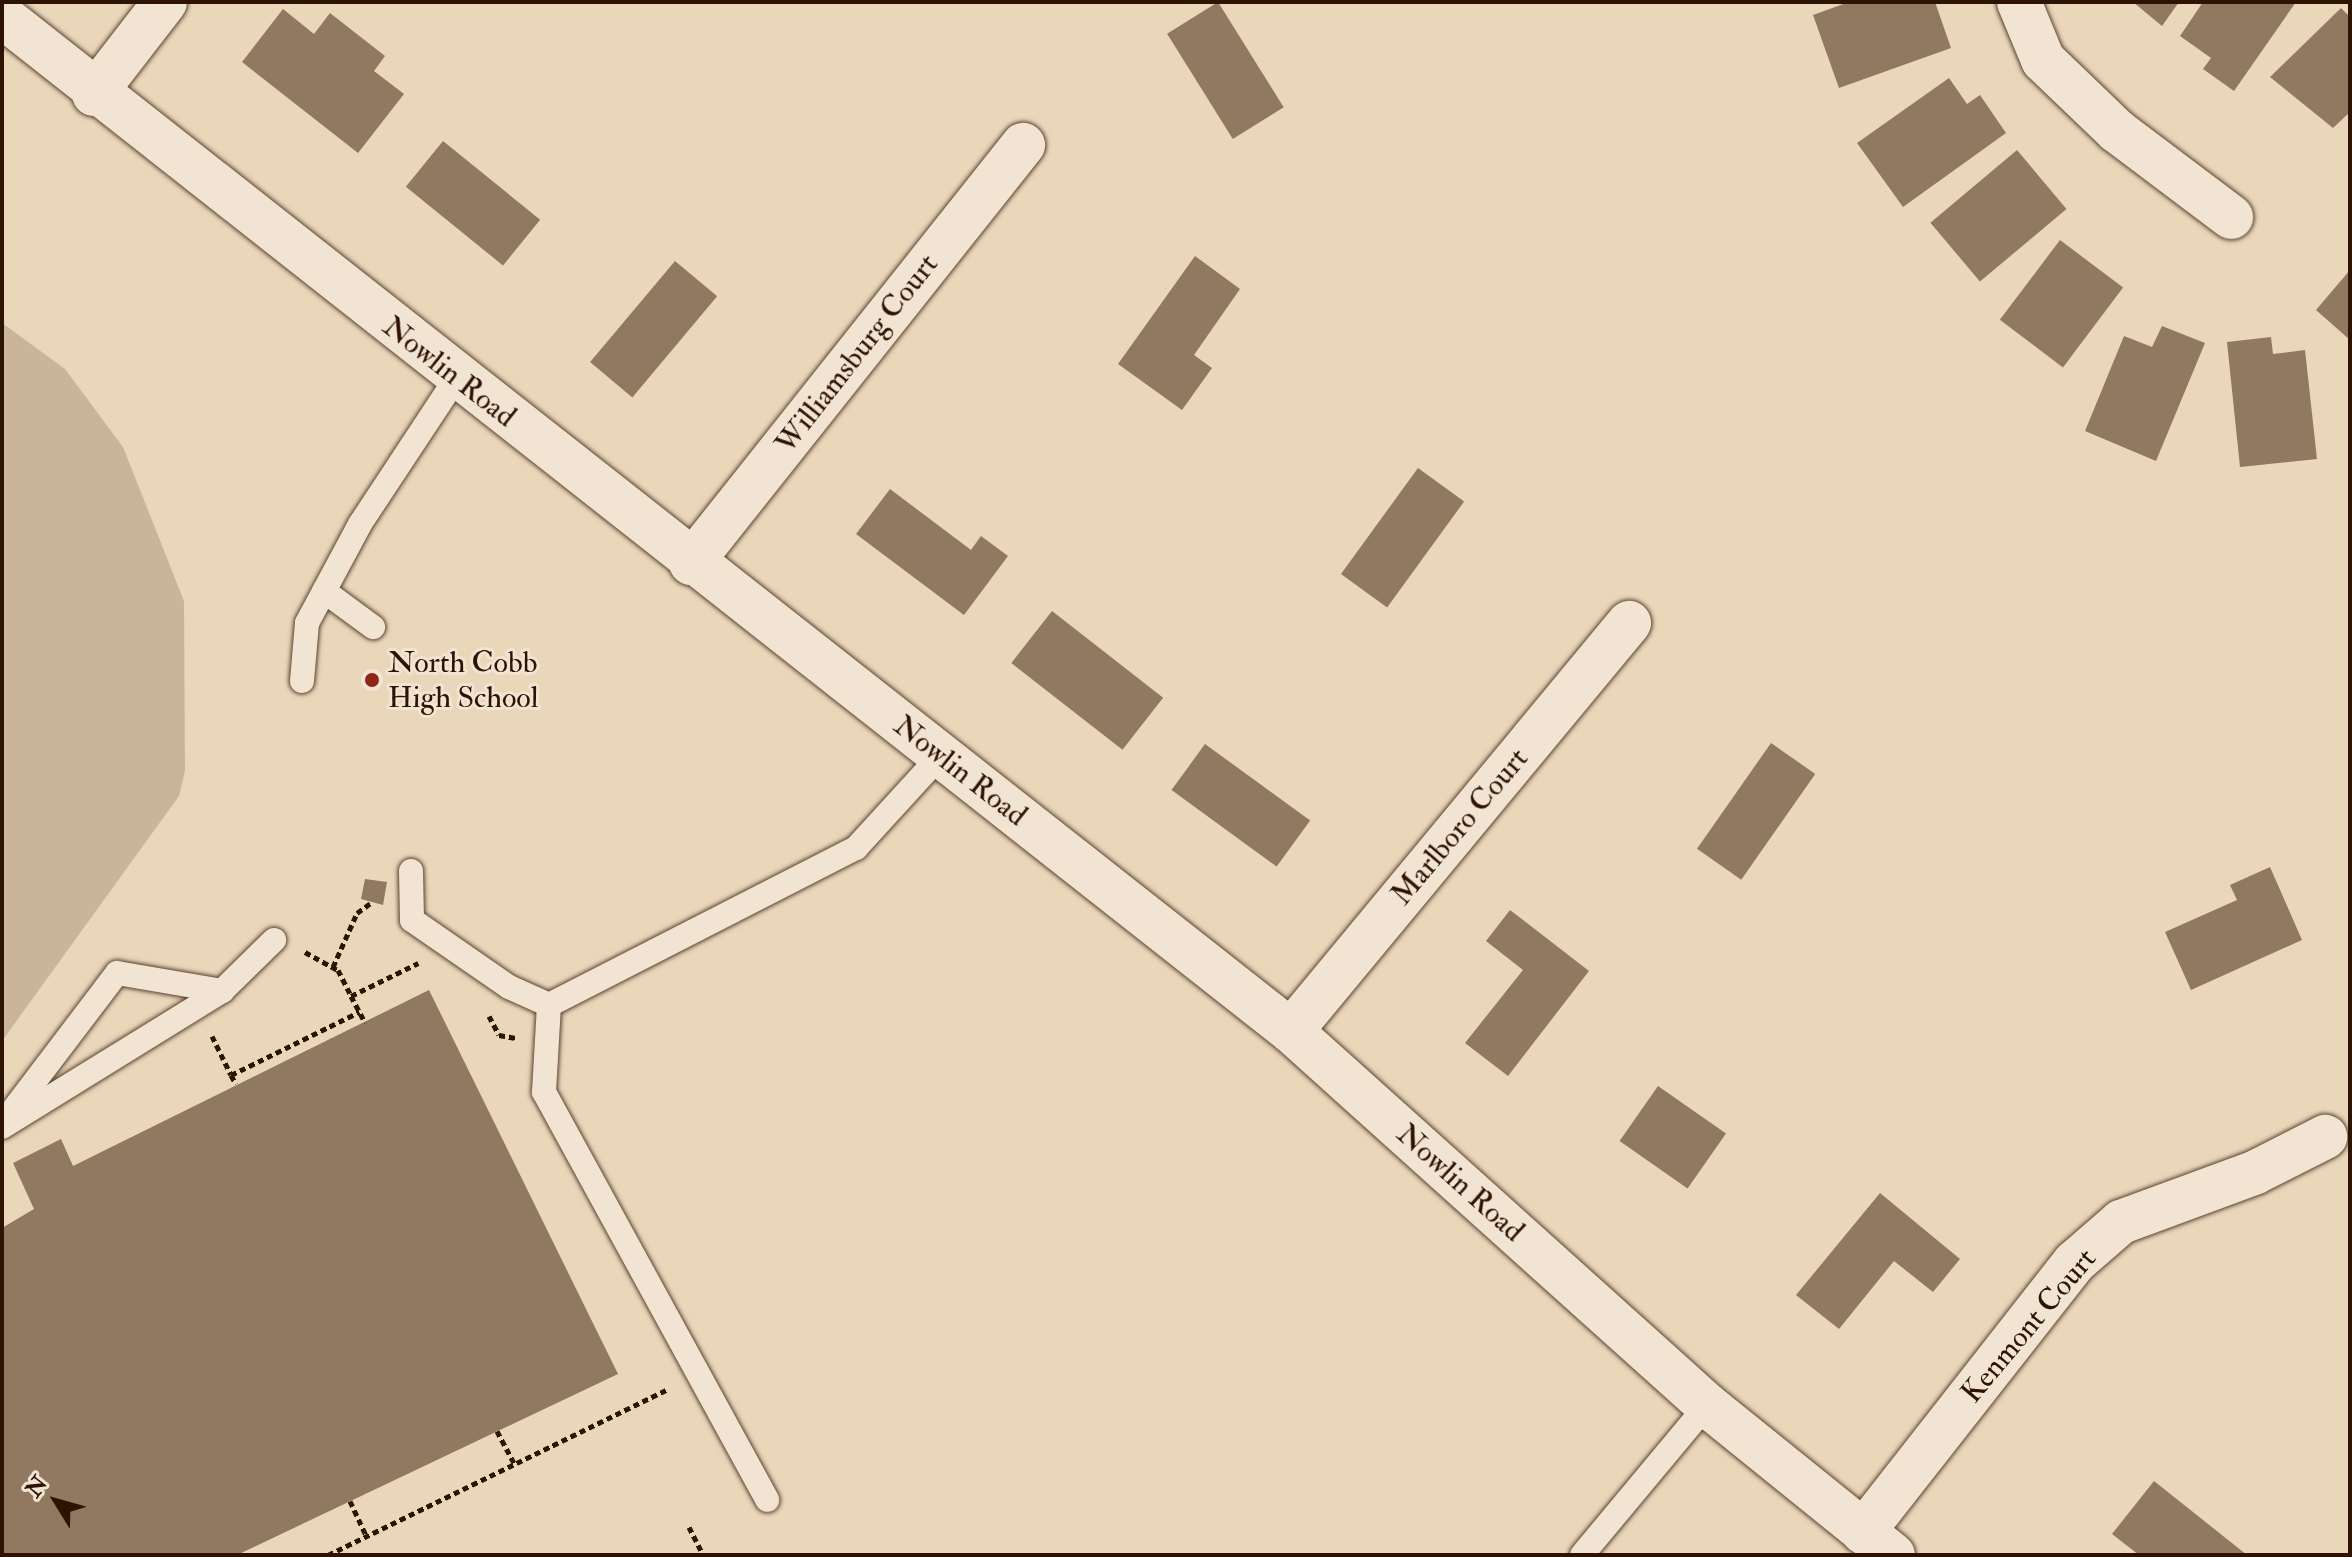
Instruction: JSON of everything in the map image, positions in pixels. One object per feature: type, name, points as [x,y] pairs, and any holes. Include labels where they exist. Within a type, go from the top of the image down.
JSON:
[{"type":"street","points":[[94,94],[165,2]]},
{"type":"street","points":[[2019,2],[2043,60],[2117,131],[2231,217]]},
{"type":"street","name":"Nowlin Road","points":[[2,16],[94,94],[1291,1031],[1707,1405],[1878,1543]]},
{"type":"street","name":"Williamsburg Court","points":[[691,563],[1023,145]]},
{"type":"street","name":"Marlboro Court","points":[[1291,1031],[1629,623]]},
{"type":"street","name":"Kenmont Court","points":[[1878,1543],[2075,1262],[2121,1222],[2254,1173],[2325,1137]]},
{"type":"lane","points":[[302,681],[307,623],[457,377]]},
{"type":"lane","points":[[324,591],[373,627]]},
{"type":"lane","points":[[549,1005],[856,848],[941,755]]},
{"type":"lane","points":[[411,871],[412,920],[509,987],[549,1005]]},
{"type":"lane","points":[[3,1124],[222,991],[274,940]]},
{"type":"lane","points":[[3,1124],[117,973],[222,991]]},
{"type":"lane","points":[[549,1005],[544,1092],[767,1500]]},
{"type":"lane","points":[[1582,1555],[1707,1405]]},
{"type":"path","points":[[333,967],[357,913],[372,902]]},
{"type":"path","points":[[274,940],[333,967],[365,1022]]},
{"type":"path","points":[[351,996],[418,963],[429,970]]},
{"type":"path","points":[[194,1008],[236,1084]]},
{"type":"path","points":[[231,1075],[359,1012]]},
{"type":"path","points":[[486,1012],[499,1035],[547,1046]]},
{"type":"path","points":[[328,1555],[698,1374]]},
{"type":"path","points":[[497,1431],[515,1465]]},
{"type":"path","points":[[350,1501],[367,1537]]},
{"type":"path","points":[[689,1527],[703,1555]]},
{"type":"shaded area","points":[[2,323],[65,369],[123,447],[184,601],[185,771],[179,796],[2,1041]]},
{"type":"building","points":[[1218,2],[1284,107],[1233,139],[1167,34]]},
{"type":"building","points":[[1849,2],[1935,2],[1951,48],[1839,88],[1813,15]]},
{"type":"building","points":[[2133,2],[2179,2],[2162,26]]},
{"type":"building","points":[[2203,2],[2296,2],[2234,91],[2203,69],[2211,58],[2180,36]]},
{"type":"building","points":[[2341,8],[2350,17],[2350,112],[2333,128],[2270,77]]},
{"type":"building","points":[[283,9],[314,34],[330,13],[385,56],[374,71],[404,94],[358,153],[242,62]]},
{"type":"building","points":[[1949,78],[1967,104],[1980,95],[2006,133],[1903,207],[1857,143]]},
{"type":"building","points":[[443,141],[540,220],[503,266],[406,187]]},
{"type":"building","points":[[2017,150],[2066,209],[1980,282],[1930,223]]},
{"type":"building","points":[[2060,240],[2123,288],[2063,367],[2000,320]]},
{"type":"building","points":[[1195,256],[1240,289],[1194,355],[1212,368],[1182,410],[1118,364]]},
{"type":"building","points":[[675,261],[717,296],[632,397],[590,362]]},
{"type":"building","points":[[2350,270],[2350,340],[2316,310]]},
{"type":"building","points":[[2162,326],[2205,343],[2156,461],[2085,431],[2124,336],[2152,347]]},
{"type":"building","points":[[2271,337],[2273,354],[2305,350],[2317,459],[2240,467],[2227,342]]},
{"type":"building","points":[[1418,468],[1464,502],[1387,607],[1341,574]]},
{"type":"building","points":[[890,489],[971,550],[981,536],[1008,556],[964,615],[856,534]]},
{"type":"building","points":[[1052,611],[1163,698],[1122,750],[1011,663]]},
{"type":"building","points":[[1771,743],[1815,774],[1741,880],[1697,849]]},
{"type":"building","points":[[1205,744],[1310,820],[1277,867],[1171,790]]},
{"type":"building","points":[[2270,867],[2302,940],[2191,990],[2165,932],[2237,900],[2230,885]]},
{"type":"building","points":[[365,879],[387,882],[383,905],[361,899]]},
{"type":"building","points":[[1510,910],[1589,971],[1508,1076],[1465,1043],[1523,970],[1486,941]]},
{"type":"building","points":[[429,990],[618,1374],[237,1555],[2,1555],[2,1228],[34,1209],[13,1163],[61,1139],[73,1166]]},
{"type":"building","points":[[1658,1086],[1726,1134],[1688,1188],[1620,1141]]},
{"type":"building","points":[[1880,1193],[1960,1259],[1933,1292],[1894,1261],[1839,1329],[1796,1295]]},
{"type":"building","points":[[2154,1481],[2247,1555],[2139,1555],[2112,1534]]},
{"type":"place","name":"North Cobb High School","points":[[372,680]]}]
